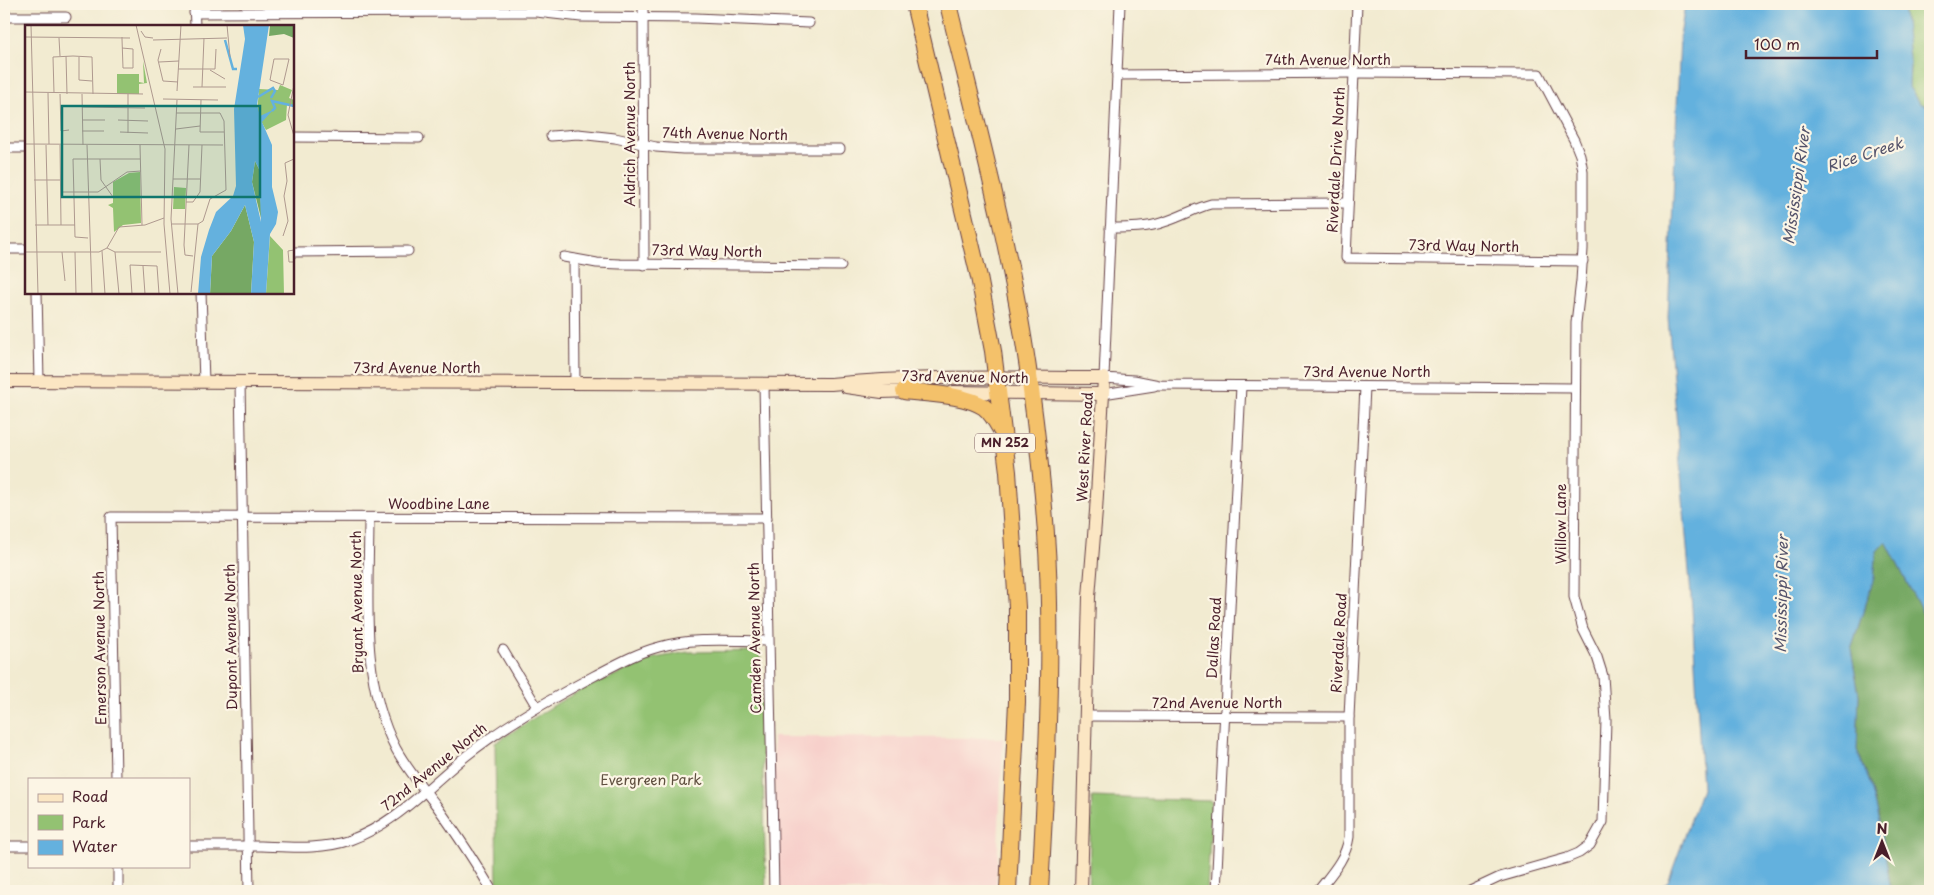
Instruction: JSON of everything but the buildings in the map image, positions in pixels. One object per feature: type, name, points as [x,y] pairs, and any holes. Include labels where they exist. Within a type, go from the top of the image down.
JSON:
[{"type":"highway","name":"MN 252","points":[[914,4],[979,278],[997,385],[1011,500],[1017,607],[1016,746],[1008,891]]},
{"type":"highway","name":"MN 252","points":[[948,4],[1011,270],[1031,385],[1043,495],[1049,602],[1048,745],[1040,891]]},
{"type":"highway","points":[[904,391],[951,397],[977,403],[991,414],[1004,437]]},
{"type":"street","name":"Aldrich Avenue North","points":[[643,4],[644,265]]},
{"type":"street","name":"West River Road","points":[[1080,891],[1089,598],[1104,378],[1120,4]]},
{"type":"street","name":"Riverdale Drive North","points":[[1346,258],[1357,4]]},
{"type":"street","points":[[195,25],[194,8],[536,12],[581,17],[696,18],[808,23]]},
{"type":"street","points":[[4,17],[66,17]]},
{"type":"street","name":"74th Avenue North","points":[[1117,75],[1539,74]]},
{"type":"street","name":"Willow Lane","points":[[1470,891],[1500,877],[1579,853],[1590,845],[1604,822],[1606,720],[1603,676],[1597,657],[1583,628],[1574,597],[1576,308],[1581,281],[1584,188],[1580,155],[1539,74]]},
{"type":"street","name":"74th Avenue North","points":[[551,136],[578,134],[683,149],[840,149]]},
{"type":"street","points":[[294,138],[419,138]]},
{"type":"street","points":[[4,148],[25,148]]},
{"type":"street","points":[[1110,228],[1147,227],[1165,222],[1196,208],[1212,204],[1347,203]]},
{"type":"street","points":[[4,249],[25,249]]},
{"type":"street","points":[[294,252],[408,251]]},
{"type":"street","name":"73rd Way North","points":[[564,257],[597,263],[644,265],[841,266]]},
{"type":"street","name":"73rd Way North","points":[[1346,258],[1582,261]]},
{"type":"street","points":[[574,259],[575,384]]},
{"type":"street","points":[[37,294],[39,382]]},
{"type":"street","points":[[201,294],[204,382]]},
{"type":"street","name":"73rd Avenue North","points":[[4,382],[831,384],[876,379],[1031,385],[1104,378],[1134,380],[1159,385]]},
{"type":"street","name":"Dupont Avenue North","points":[[240,382],[249,891]]},
{"type":"street","name":"Camden Avenue North","points":[[764,384],[774,891]]},
{"type":"street","name":"73rd Avenue North","points":[[831,384],[882,392],[997,385]]},
{"type":"street","name":"73rd Avenue North","points":[[1031,385],[1103,394],[1159,385],[1575,388]]},
{"type":"street","name":"Dallas Road","points":[[1216,891],[1241,386]]},
{"type":"street","name":"Riverdale Road","points":[[1318,891],[1342,860],[1348,849],[1349,717],[1365,387]]},
{"type":"street","name":"Woodbine Lane","points":[[111,517],[767,518]]},
{"type":"street","name":"Emerson Avenue North","points":[[111,517],[116,778]]},
{"type":"street","name":"Bryant Avenue North","points":[[369,518],[369,644],[371,672],[385,725],[397,750],[469,852],[492,891]]},
{"type":"street","name":"72nd Avenue North","points":[[190,846],[302,847],[325,846],[348,840],[369,832],[389,821],[493,735],[538,707],[637,654],[659,646],[681,642],[768,641]]},
{"type":"street","points":[[503,650],[538,707]]},
{"type":"street","name":"72nd Avenue North","points":[[1085,716],[1349,717]]},
{"type":"street","points":[[4,846],[28,846]]},
{"type":"street","points":[[118,868],[118,891]]},
{"type":"shaded area","points":[[773,737],[1003,738],[996,891],[777,891]]},
{"type":"green space","points":[[1903,4],[1930,4],[1930,107],[1919,103],[1909,87],[1910,66]]},
{"type":"green space","points":[[1886,541],[1927,622],[1930,674],[1930,891],[1891,891],[1880,820],[1870,783],[1857,750],[1859,695],[1851,649],[1874,578],[1877,551]]},
{"type":"green space","name":"Evergreen Park","points":[[760,651],[766,891],[497,891],[495,743],[559,702],[585,688],[655,658],[688,652]]},
{"type":"green space","points":[[1092,797],[1212,801],[1207,891],[1088,891]]},
{"type":"water","points":[[1685,4],[1903,4],[1910,66],[1909,87],[1919,103],[1930,107],[1930,674],[1927,622],[1886,541],[1877,551],[1874,578],[1851,649],[1859,695],[1857,750],[1870,783],[1880,821],[1891,891],[1657,891],[1668,882],[1702,789],[1692,608],[1668,318],[1680,37]]},
{"type":"water label","name":"Rice Creek","points":[[1865,155]]},
{"type":"water label","name":"Mississippi River","points":[[1797,186]]},
{"type":"water label","name":"Mississippi River","points":[[1782,594]]}]
